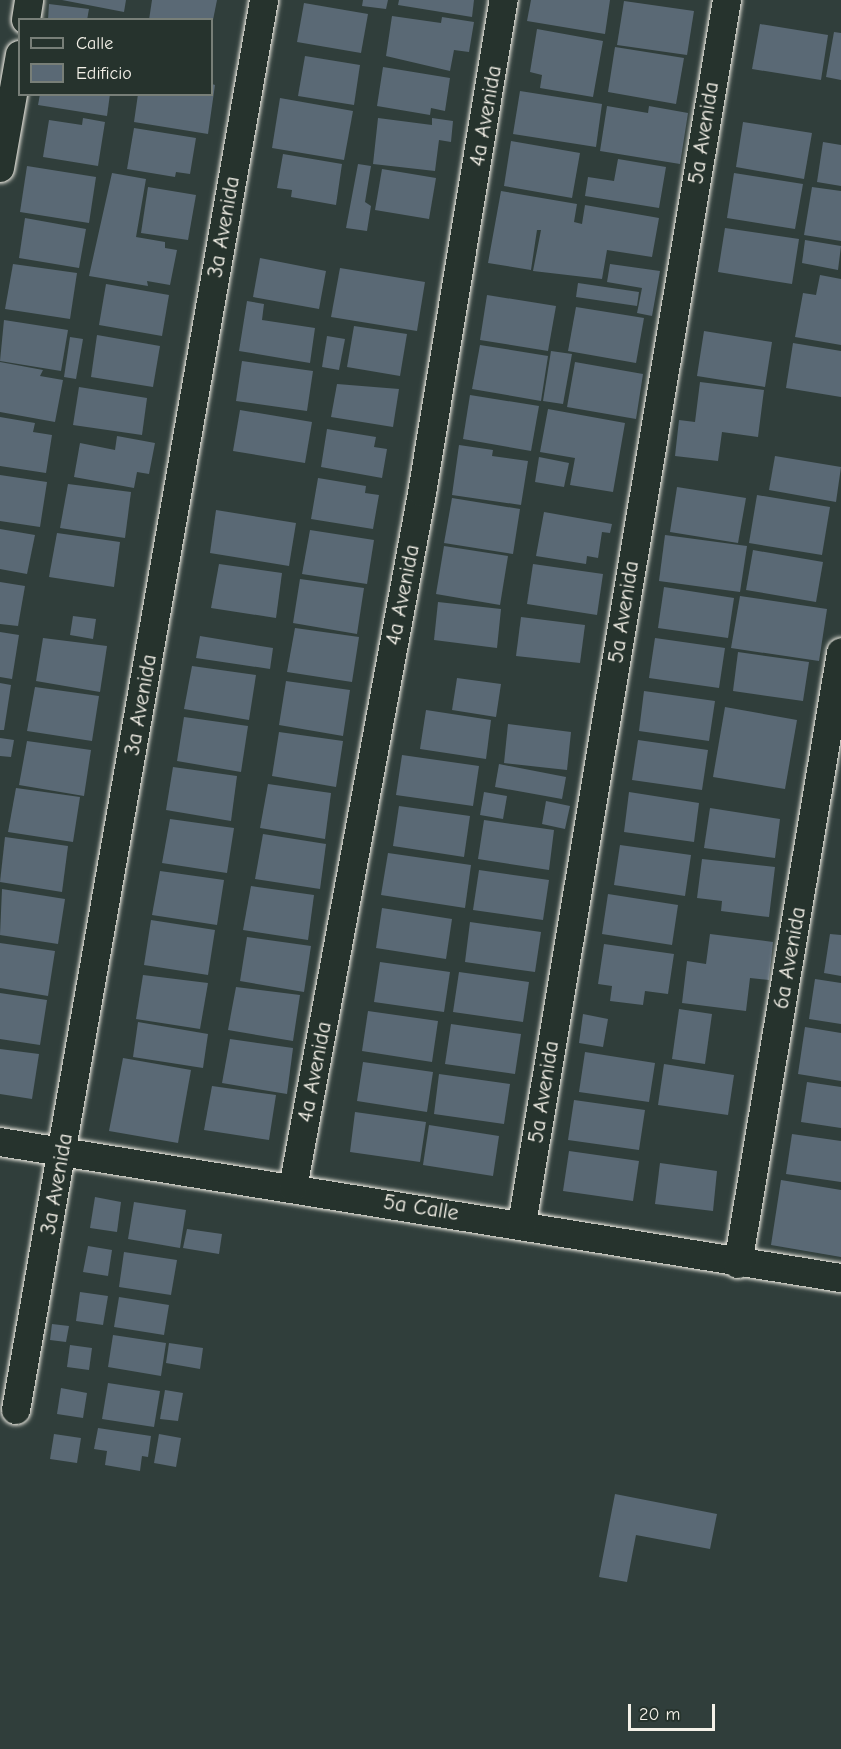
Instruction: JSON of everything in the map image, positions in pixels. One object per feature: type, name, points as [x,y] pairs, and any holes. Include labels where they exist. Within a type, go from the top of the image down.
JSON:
[{"type":"street","points":[[26,18],[29,0]]},
{"type":"street","name":"3a Avenida","points":[[16,1410],[264,0]]},
{"type":"street","name":"4a Avenida","points":[[293,1188],[422,493],[504,0]]},
{"type":"street","name":"5a Avenida","points":[[522,1224],[727,0]]},
{"type":"street","points":[[0,168],[18,66]]},
{"type":"street","name":"6a Avenida","points":[[738,1264],[841,653]]},
{"type":"street","name":"5a Calle","points":[[0,1142],[62,1154],[522,1224],[738,1264],[841,1278]]},
{"type":"building","points":[[62,0],[126,0],[124,12]]},
{"type":"building","points":[[152,0],[217,0],[213,20],[213,18],[149,18]]},
{"type":"building","points":[[363,0],[388,0],[386,9],[362,6]]},
{"type":"building","points":[[399,0],[474,0],[472,17],[398,5]]},
{"type":"building","points":[[531,0],[610,0],[605,34],[527,21]]},
{"type":"building","points":[[624,1],[694,11],[687,55],[617,45]]},
{"type":"building","points":[[304,3],[368,14],[361,53],[297,42]]},
{"type":"building","points":[[49,4],[89,9],[87,18],[48,18]]},
{"type":"building","points":[[392,16],[441,23],[442,17],[474,22],[469,52],[454,50],[450,71],[386,56]]},
{"type":"building","points":[[760,24],[828,35],[821,80],[752,69]]},
{"type":"building","points":[[537,29],[603,41],[593,97],[540,88],[542,75],[530,72]]},
{"type":"building","points":[[834,32],[841,33],[841,80],[826,77]]},
{"type":"building","points":[[615,47],[684,58],[676,104],[608,92]]},
{"type":"building","points":[[305,56],[360,65],[354,105],[298,96]]},
{"type":"building","points":[[383,67],[450,78],[445,111],[431,108],[430,115],[377,106]]},
{"type":"building","points":[[213,84],[215,85],[208,134],[134,122],[138,96],[213,96]]},
{"type":"building","points":[[520,91],[602,104],[596,147],[513,134]]},
{"type":"building","points":[[40,96],[110,96],[107,116],[38,105]]},
{"type":"building","points":[[280,98],[353,111],[344,160],[272,148]]},
{"type":"building","points":[[607,106],[648,113],[649,106],[688,113],[680,164],[600,151]]},
{"type":"building","points":[[83,118],[105,122],[98,166],[43,157],[49,120],[82,125]]},
{"type":"building","points":[[378,118],[432,125],[432,118],[453,121],[451,142],[439,140],[435,171],[373,164]]},
{"type":"building","points":[[743,122],[812,133],[804,179],[736,167]]},
{"type":"building","points":[[134,128],[196,138],[190,174],[176,172],[175,177],[127,169]]},
{"type":"building","points":[[511,141],[580,153],[572,198],[504,186]]},
{"type":"building","points":[[823,142],[841,145],[841,186],[817,182]]},
{"type":"building","points":[[283,154],[342,164],[336,205],[291,197],[292,190],[277,188]]},
{"type":"building","points":[[618,159],[666,167],[659,208],[585,196],[588,177],[614,181]]},
{"type":"building","points":[[358,164],[371,166],[365,202],[371,206],[367,231],[346,228]]},
{"type":"building","points":[[27,166],[96,177],[89,223],[20,212]]},
{"type":"building","points":[[382,169],[436,178],[429,219],[375,210]]},
{"type":"building","points":[[112,173],[146,179],[136,237],[165,242],[165,248],[177,250],[170,285],[147,281],[148,286],[89,276]]},
{"type":"building","points":[[734,173],[803,184],[795,229],[727,218]]},
{"type":"building","points":[[148,187],[196,195],[188,240],[141,233]]},
{"type":"building","points":[[812,187],[841,191],[841,241],[804,235]]},
{"type":"building","points":[[501,191],[577,204],[574,222],[582,224],[585,205],[659,218],[652,257],[607,250],[602,279],[533,271],[541,230],[537,230],[531,270],[488,263]]},
{"type":"building","points":[[25,218],[86,229],[79,268],[19,258]]},
{"type":"building","points":[[725,228],[799,239],[792,284],[718,272]]},
{"type":"building","points":[[805,240],[841,246],[838,270],[802,263]]},
{"type":"building","points":[[260,258],[326,271],[319,309],[253,297]]},
{"type":"building","points":[[13,264],[77,273],[70,319],[5,309]]},
{"type":"building","points":[[610,264],[660,271],[652,316],[637,313],[642,288],[607,282]]},
{"type":"building","points":[[340,268],[425,282],[417,331],[331,317]]},
{"type":"building","points":[[820,275],[841,279],[841,345],[795,337],[803,293],[816,295]]},
{"type":"building","points":[[578,283],[639,292],[637,306],[576,297]]},
{"type":"building","points":[[106,284],[169,295],[162,336],[99,325]]},
{"type":"building","points":[[487,295],[556,306],[548,351],[480,340]]},
{"type":"building","points":[[247,301],[264,304],[262,320],[315,328],[310,363],[239,351]]},
{"type":"building","points":[[576,307],[644,318],[636,363],[568,351]]},
{"type":"building","points":[[4,320],[68,330],[61,371],[0,361]]},
{"type":"building","points":[[354,326],[407,334],[400,376],[347,367]]},
{"type":"building","points":[[704,331],[772,342],[765,387],[697,376]]},
{"type":"building","points":[[97,335],[160,346],[153,387],[91,377]]},
{"type":"building","points":[[327,336],[345,339],[339,370],[322,367]]},
{"type":"building","points":[[70,337],[83,339],[76,379],[64,377]]},
{"type":"building","points":[[793,343],[841,351],[841,397],[786,388]]},
{"type":"building","points":[[480,345],[548,356],[541,401],[472,389]]},
{"type":"building","points":[[551,351],[572,354],[563,404],[543,401]]},
{"type":"building","points":[[242,361],[313,371],[307,411],[236,401]]},
{"type":"building","points":[[0,362],[43,370],[40,376],[63,380],[55,422],[0,412]]},
{"type":"building","points":[[575,362],[643,374],[636,419],[567,407]]},
{"type":"building","points":[[700,382],[764,390],[758,437],[722,432],[718,461],[675,456],[679,420],[695,422]]},
{"type":"building","points":[[337,384],[399,389],[393,427],[331,417]]},
{"type":"building","points":[[79,387],[147,398],[142,435],[73,425]]},
{"type":"building","points":[[470,395],[539,406],[531,451],[463,439]]},
{"type":"building","points":[[548,409],[625,423],[613,492],[570,485],[575,458],[540,452]]},
{"type":"building","points":[[240,410],[312,422],[305,463],[233,451]]},
{"type":"building","points":[[0,417],[35,423],[33,432],[52,435],[46,473],[0,466]]},
{"type":"building","points":[[327,429],[376,437],[374,447],[387,449],[382,478],[321,467]]},
{"type":"building","points":[[117,436],[155,443],[149,474],[137,472],[134,488],[74,477],[80,443],[115,450]]},
{"type":"building","points":[[459,445],[493,450],[492,456],[528,461],[521,505],[452,495]]},
{"type":"building","points":[[775,456],[841,467],[836,502],[769,490]]},
{"type":"building","points":[[539,457],[569,463],[564,487],[535,482]]},
{"type":"building","points":[[0,475],[47,482],[40,527],[0,521]]},
{"type":"building","points":[[318,478],[366,486],[365,493],[379,495],[373,529],[311,519]]},
{"type":"building","points":[[68,484],[131,492],[125,538],[60,528]]},
{"type":"building","points":[[677,487],[746,498],[738,543],[670,532]]},
{"type":"building","points":[[757,495],[830,507],[822,555],[749,543]]},
{"type":"building","points":[[452,498],[520,509],[513,554],[444,543]]},
{"type":"building","points":[[216,510],[296,523],[289,566],[210,553]]},
{"type":"building","points":[[544,512],[612,524],[610,533],[602,532],[598,558],[587,556],[586,564],[536,556]]},
{"type":"building","points":[[0,529],[35,535],[27,574],[0,569]]},
{"type":"building","points":[[310,530],[374,540],[367,584],[302,574]]},
{"type":"building","points":[[57,533],[120,542],[114,587],[49,577]]},
{"type":"building","points":[[665,535],[747,546],[740,592],[659,581]]},
{"type":"building","points":[[444,546],[508,556],[500,605],[436,594]]},
{"type":"building","points":[[753,550],[823,562],[816,602],[746,590]]},
{"type":"building","points":[[219,564],[282,573],[276,618],[211,608]]},
{"type":"building","points":[[533,564],[603,574],[597,615],[527,604]]},
{"type":"building","points":[[300,579],[364,588],[357,634],[293,623]]},
{"type":"building","points":[[0,582],[25,586],[18,626],[0,624]]},
{"type":"building","points":[[664,587],[734,598],[728,638],[658,628]]},
{"type":"building","points":[[740,596],[827,609],[819,661],[731,648]]},
{"type":"building","points":[[438,602],[501,609],[497,648],[434,640]]},
{"type":"building","points":[[73,616],[96,619],[93,639],[70,635]]},
{"type":"building","points":[[521,617],[585,625],[580,663],[516,656]]},
{"type":"building","points":[[295,628],[359,637],[352,682],[287,672]]},
{"type":"building","points":[[0,632],[19,635],[12,679],[0,677]]},
{"type":"building","points":[[200,636],[273,648],[270,669],[196,658]]},
{"type":"building","points":[[43,638],[107,646],[100,692],[36,681]]},
{"type":"building","points":[[655,638],[725,648],[719,688],[649,678]]},
{"type":"building","points":[[738,652],[809,662],[803,701],[733,691]]},
{"type":"building","points":[[192,666],[256,675],[249,720],[184,709]]},
{"type":"building","points":[[457,678],[501,684],[496,717],[452,710]]},
{"type":"building","points":[[286,681],[350,690],[343,736],[279,725]]},
{"type":"building","points":[[0,683],[11,685],[4,730],[0,730]]},
{"type":"building","points":[[35,687],[99,696],[92,741],[27,731]]},
{"type":"building","points":[[644,691],[715,701],[709,741],[639,731]]},
{"type":"building","points":[[725,707],[797,720],[785,789],[713,777]]},
{"type":"building","points":[[426,710],[491,720],[486,759],[420,749]]},
{"type":"building","points":[[184,717],[248,726],[241,772],[177,761]]},
{"type":"building","points":[[508,724],[571,732],[567,770],[504,763]]},
{"type":"building","points":[[279,732],[343,741],[336,787],[272,776]]},
{"type":"building","points":[[0,738],[14,740],[11,757],[0,756]]},
{"type":"building","points":[[638,740],[708,750],[702,790],[632,780]]},
{"type":"building","points":[[27,741],[91,750],[84,796],[19,785]]},
{"type":"building","points":[[402,755],[479,766],[473,806],[396,795]]},
{"type":"building","points":[[499,764],[566,777],[562,799],[495,787]]},
{"type":"building","points":[[173,767],[237,776],[231,821],[166,810]]},
{"type":"building","points":[[268,784],[331,793],[325,839],[260,828]]},
{"type":"building","points":[[16,788],[80,797],[73,842],[8,832]]},
{"type":"building","points":[[484,792],[507,796],[503,819],[480,815]]},
{"type":"building","points":[[629,792],[699,803],[694,842],[624,832]]},
{"type":"building","points":[[546,801],[570,806],[565,829],[542,824]]},
{"type":"building","points":[[399,806],[470,816],[464,857],[393,846]]},
{"type":"building","points":[[710,808],[780,819],[775,858],[704,848]]},
{"type":"building","points":[[170,819],[234,828],[227,873],[162,863]]},
{"type":"building","points":[[484,820],[554,830],[549,870],[478,859]]},
{"type":"building","points":[[263,834],[326,844],[320,889],[255,879]]},
{"type":"building","points":[[5,837],[68,846],[62,892],[0,882]]},
{"type":"building","points":[[620,845],[691,855],[685,896],[614,885]]},
{"type":"building","points":[[388,853],[471,865],[465,908],[381,895]]},
{"type":"building","points":[[702,859],[775,867],[769,917],[721,911],[722,901],[697,898]]},
{"type":"building","points":[[479,870],[549,880],[543,920],[473,910]]},
{"type":"building","points":[[160,871],[224,880],[217,925],[152,915]]},
{"type":"building","points":[[251,886],[314,895],[308,940],[243,930]]},
{"type":"building","points":[[2,889],[65,899],[58,944],[0,935]]},
{"type":"building","points":[[608,894],[678,905],[672,945],[602,934]]},
{"type":"building","points":[[382,908],[452,919],[446,959],[376,948]]},
{"type":"building","points":[[151,920],[215,930],[208,975],[144,965]]},
{"type":"building","points":[[470,922],[541,932],[535,972],[465,962]]},
{"type":"building","points":[[710,934],[773,942],[769,980],[750,978],[746,1011],[682,1003],[687,961],[706,964]]},
{"type":"building","points":[[830,934],[841,935],[841,976],[824,973]]},
{"type":"building","points":[[247,937],[311,946],[304,992],[240,981]]},
{"type":"building","points":[[0,943],[55,951],[48,996],[0,988]]},
{"type":"building","points":[[604,944],[674,954],[668,994],[645,991],[643,1005],[610,1001],[612,986],[598,984]]},
{"type":"building","points":[[380,962],[450,972],[444,1012],[374,1002]]},
{"type":"building","points":[[459,972],[529,982],[523,1022],[453,1012]]},
{"type":"building","points":[[143,975],[208,983],[200,1029],[136,1019]]},
{"type":"building","points":[[815,979],[841,983],[841,1024],[809,1019]]},
{"type":"building","points":[[236,987],[300,995],[293,1041],[228,1030]]},
{"type":"building","points":[[0,993],[47,1000],[40,1045],[0,1039]]},
{"type":"building","points":[[679,1009],[712,1014],[705,1064],[672,1059]]},
{"type":"building","points":[[368,1011],[438,1021],[432,1062],[362,1051]]},
{"type":"building","points":[[583,1014],[608,1019],[603,1047],[579,1043]]},
{"type":"building","points":[[138,1022],[208,1034],[203,1068],[133,1057]]},
{"type":"building","points":[[451,1024],[521,1034],[515,1074],[445,1064]]},
{"type":"building","points":[[805,1027],[841,1033],[841,1081],[798,1074]]},
{"type":"building","points":[[230,1039],[293,1048],[287,1094],[222,1083]]},
{"type":"building","points":[[0,1049],[39,1054],[32,1099],[0,1094]]},
{"type":"building","points":[[585,1052],[655,1063],[649,1102],[579,1092]]},
{"type":"building","points":[[123,1058],[191,1070],[178,1143],[109,1131]]},
{"type":"building","points":[[363,1062],[433,1072],[427,1112],[357,1101]]},
{"type":"building","points":[[664,1064],[734,1075],[728,1115],[658,1105]]},
{"type":"building","points":[[439,1074],[510,1084],[504,1124],[434,1114]]},
{"type":"building","points":[[807,1082],[841,1087],[841,1128],[801,1122]]},
{"type":"building","points":[[212,1086],[276,1095],[269,1140],[204,1130]]},
{"type":"building","points":[[574,1100],[645,1110],[639,1150],[568,1140]]},
{"type":"building","points":[[355,1112],[426,1122],[420,1162],[350,1152]]},
{"type":"building","points":[[429,1125],[499,1136],[493,1176],[423,1165]]},
{"type":"building","points":[[792,1134],[841,1141],[841,1182],[786,1174]]},
{"type":"building","points":[[569,1151],[639,1161],[633,1201],[563,1191]]},
{"type":"building","points":[[660,1163],[717,1171],[713,1211],[655,1204]]},
{"type":"building","points":[[781,1180],[841,1190],[841,1257],[771,1245]]},
{"type":"building","points":[[95,1197],[121,1202],[117,1232],[90,1228]]},
{"type":"building","points":[[134,1202],[186,1210],[180,1248],[128,1239]]},
{"type":"building","points":[[187,1229],[222,1234],[219,1254],[183,1248]]},
{"type":"building","points":[[88,1246],[112,1250],[108,1276],[83,1272]]},
{"type":"building","points":[[124,1252],[177,1260],[171,1295],[119,1287]]},
{"type":"building","points":[[80,1292],[108,1296],[103,1325],[76,1321]]},
{"type":"building","points":[[119,1297],[169,1305],[164,1335],[114,1327]]},
{"type":"building","points":[[52,1324],[69,1326],[66,1342],[50,1340]]},
{"type":"building","points":[[113,1335],[166,1343],[161,1376],[108,1367]]},
{"type":"building","points":[[169,1343],[203,1348],[200,1369],[166,1363]]},
{"type":"building","points":[[70,1345],[92,1348],[89,1370],[67,1367]]},
{"type":"building","points":[[108,1383],[160,1391],[154,1427],[102,1419]]},
{"type":"building","points":[[61,1388],[87,1393],[83,1418],[57,1414]]},
{"type":"building","points":[[165,1390],[183,1393],[178,1421],[160,1419]]},
{"type":"building","points":[[98,1428],[151,1436],[148,1457],[142,1456],[140,1471],[105,1465],[107,1451],[94,1449]]},
{"type":"building","points":[[54,1434],[81,1438],[77,1463],[50,1459]]},
{"type":"building","points":[[159,1434],[181,1438],[176,1467],[154,1463]]},
{"type":"building","points":[[615,1494],[717,1514],[710,1549],[636,1535],[627,1582],[599,1577]]}]
